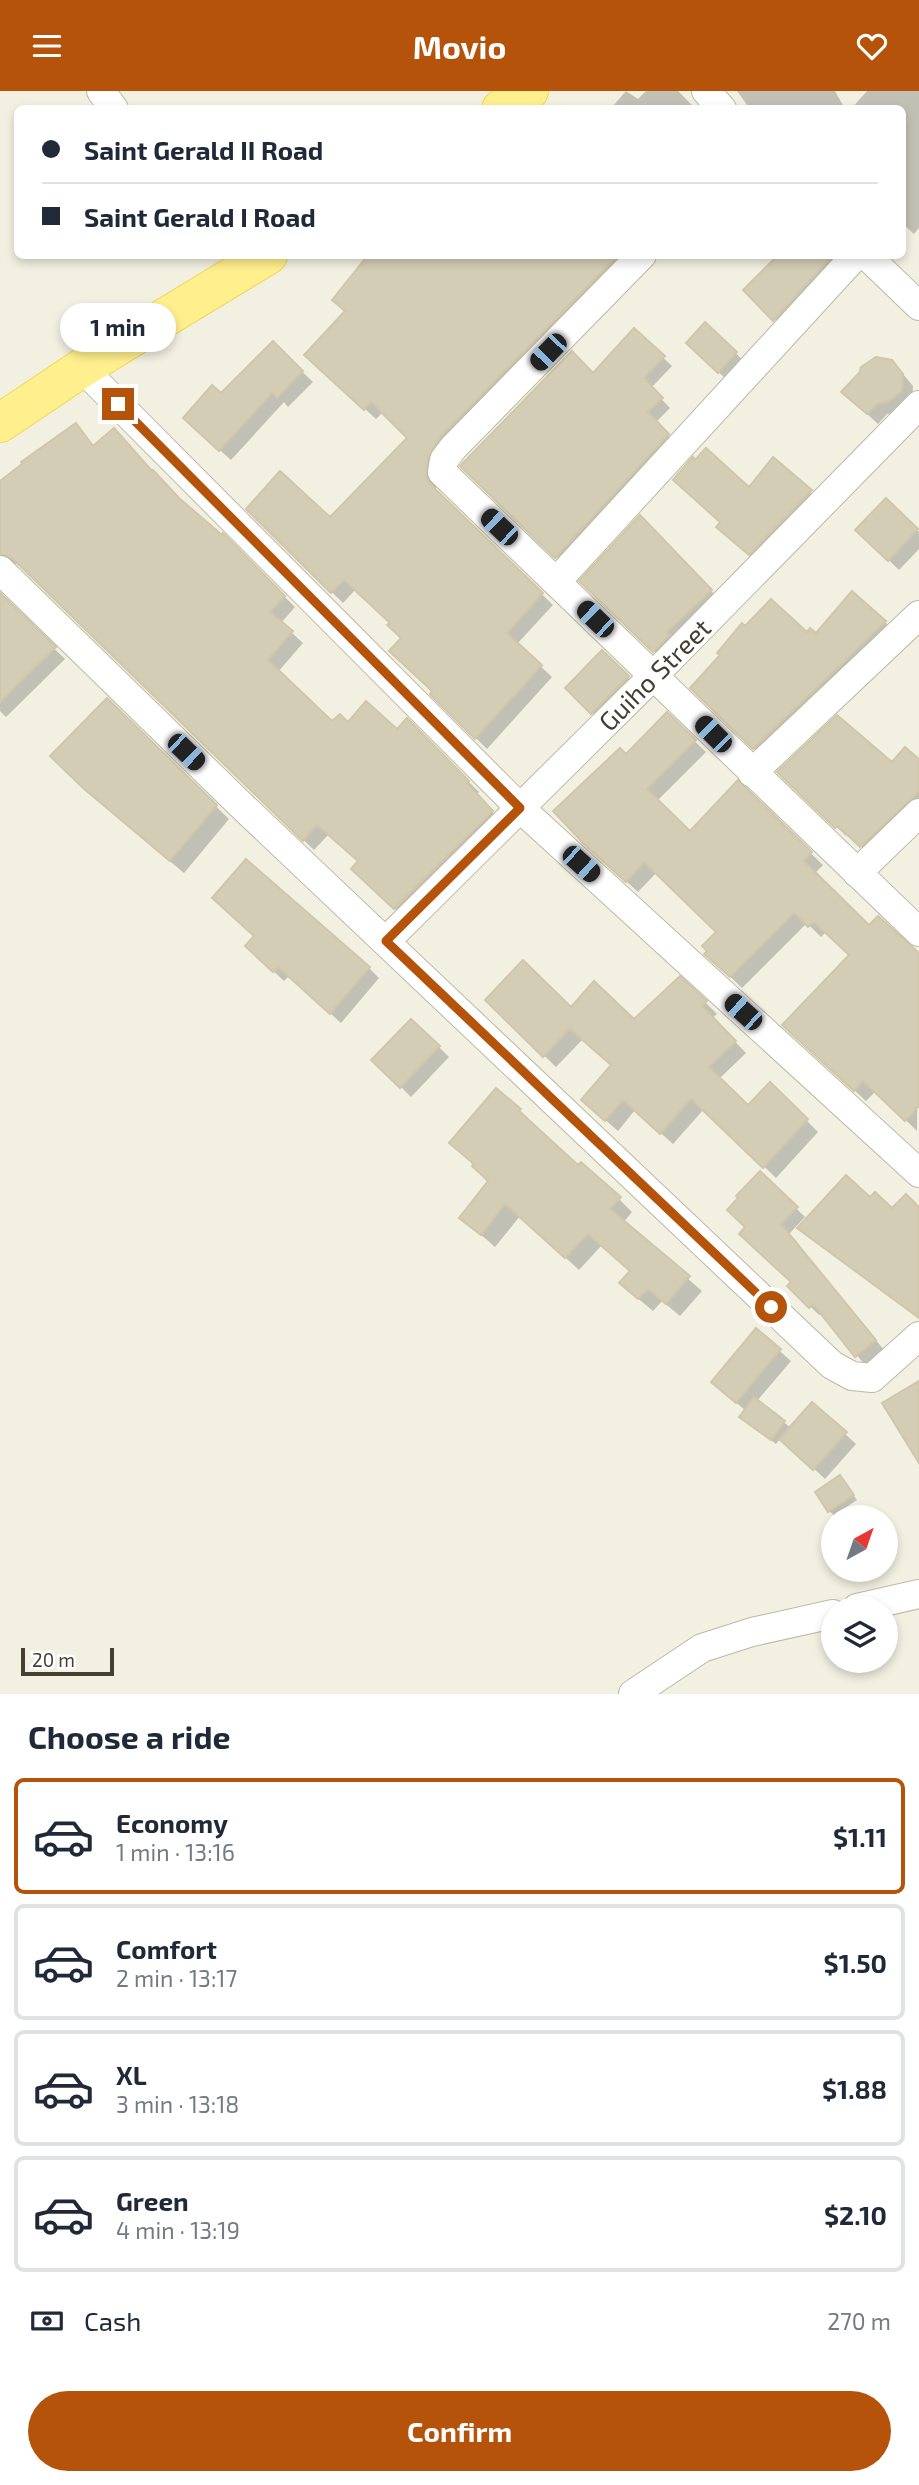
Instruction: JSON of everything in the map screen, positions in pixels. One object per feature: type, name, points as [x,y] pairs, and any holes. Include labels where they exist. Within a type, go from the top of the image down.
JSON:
[{"type":"main road","points":[[507,105],[529,91]]},
{"type":"main road","points":[[0,423],[246,261]]},
{"type":"street","points":[[706,91],[718,105]]},
{"type":"street","points":[[638,259],[453,448],[444,460],[442,472],[919,932]]},
{"type":"street","points":[[556,582],[852,259]]},
{"type":"street","points":[[870,259],[919,306]]},
{"type":"street","points":[[82,368],[520,808],[919,1173]]},
{"type":"street","name":"Guiho Street","points":[[386,941],[654,675],[919,405]]},
{"type":"street","points":[[0,570],[233,797],[832,1365],[852,1375],[872,1378],[919,1336]]},
{"type":"street","points":[[752,773],[919,615]]},
{"type":"street","points":[[858,873],[919,813]]},
{"type":"street","points":[[898,1599],[919,1594]]},
{"type":"street","points":[[634,1694],[702,1648],[752,1632],[821,1617]]},
{"type":"building","points":[[365,259],[614,259],[441,436],[428,457],[426,477],[430,484],[543,593],[507,633],[542,665],[475,739],[430,694],[432,691],[389,651],[401,638],[387,625],[390,623],[344,580],[331,593],[246,509],[280,471],[330,517],[407,438],[371,402],[364,410],[304,355],[345,311],[332,300]]},
{"type":"building","points":[[774,259],[829,259],[773,321],[743,290]]},
{"type":"building","points":[[705,322],[737,352],[718,373],[686,343]]},
{"type":"building","points":[[634,328],[665,356],[644,378],[663,398],[648,412],[669,434],[555,558],[460,466],[572,351],[593,373]]},
{"type":"building","points":[[273,341],[303,371],[277,398],[272,393],[219,451],[183,418],[212,385],[221,393]]},
{"type":"building","points":[[876,357],[892,360],[903,374],[902,391],[888,402],[877,404],[867,414],[841,392],[860,372],[861,367]]},
{"type":"building","points":[[76,423],[93,446],[114,428],[179,498],[222,535],[223,533],[285,596],[270,612],[293,631],[268,660],[332,721],[340,714],[348,722],[366,701],[397,729],[407,718],[469,781],[467,783],[493,811],[394,909],[351,869],[358,861],[317,825],[303,841],[12,558],[0,554],[0,481],[22,464],[21,462]]},
{"type":"building","points":[[706,448],[749,487],[773,457],[812,490],[749,555],[716,527],[720,522],[673,480],[693,457],[695,460]]},
{"type":"building","points":[[886,498],[918,529],[888,561],[855,530]]},
{"type":"building","points":[[640,515],[712,590],[667,632],[670,635],[653,652],[579,581]]},
{"type":"building","points":[[852,591],[886,621],[753,749],[690,688],[720,655],[717,653],[742,623],[745,626],[771,599],[807,632],[810,628],[816,633]]},
{"type":"building","points":[[0,593],[56,647],[0,702]]},
{"type":"building","points":[[602,650],[629,676],[591,714],[565,688]]},
{"type":"building","points":[[107,698],[217,805],[170,861],[83,788],[50,756]]},
{"type":"building","points":[[667,712],[696,740],[647,789],[690,831],[738,780],[812,852],[804,861],[869,925],[878,916],[919,953],[919,1106],[905,1121],[863,1081],[854,1091],[782,1025],[849,955],[814,922],[808,927],[794,913],[730,977],[704,954],[707,951],[702,946],[716,932],[644,862],[626,882],[553,811],[620,748],[626,754]]},
{"type":"building","points":[[837,715],[892,762],[905,747],[919,759],[919,792],[860,847],[838,826],[835,828],[777,772]]},
{"type":"building","points":[[246,859],[370,967],[330,1014],[278,967],[273,972],[245,946],[254,936],[212,898]]},
{"type":"building","points":[[523,960],[571,1007],[594,981],[634,1019],[680,976],[707,1001],[702,1006],[736,1041],[709,1067],[748,1105],[770,1082],[808,1119],[763,1168],[691,1099],[660,1134],[623,1100],[605,1121],[581,1100],[611,1065],[570,1029],[543,1057],[485,1000]]},
{"type":"building","points":[[411,1019],[440,1046],[400,1088],[371,1060]]},
{"type":"building","points":[[496,1088],[578,1165],[581,1162],[621,1197],[610,1209],[690,1276],[666,1304],[648,1289],[638,1299],[619,1283],[630,1271],[588,1234],[565,1258],[505,1204],[481,1235],[459,1218],[488,1181],[472,1166],[474,1164],[449,1143]]},
{"type":"building","points":[[760,1171],[798,1207],[781,1224],[876,1340],[855,1357],[813,1304],[809,1308],[787,1286],[791,1282],[739,1234],[745,1227],[727,1210],[738,1198],[736,1196]]},
{"type":"building","points":[[846,1175],[870,1197],[875,1192],[892,1208],[906,1194],[919,1207],[919,1318],[797,1228]]},
{"type":"building","points":[[756,1328],[781,1349],[736,1403],[711,1382]]},
{"type":"building","points":[[919,1381],[919,1463],[882,1403]]},
{"type":"building","points":[[754,1397],[785,1421],[771,1440],[739,1417]]},
{"type":"building","points":[[812,1402],[847,1432],[813,1470],[779,1439]]},
{"type":"building","points":[[840,1475],[854,1495],[839,1505],[823,1505],[815,1492]]},
{"type":"route","points":[[118,404],[520,808],[386,941],[771,1307]]}]
